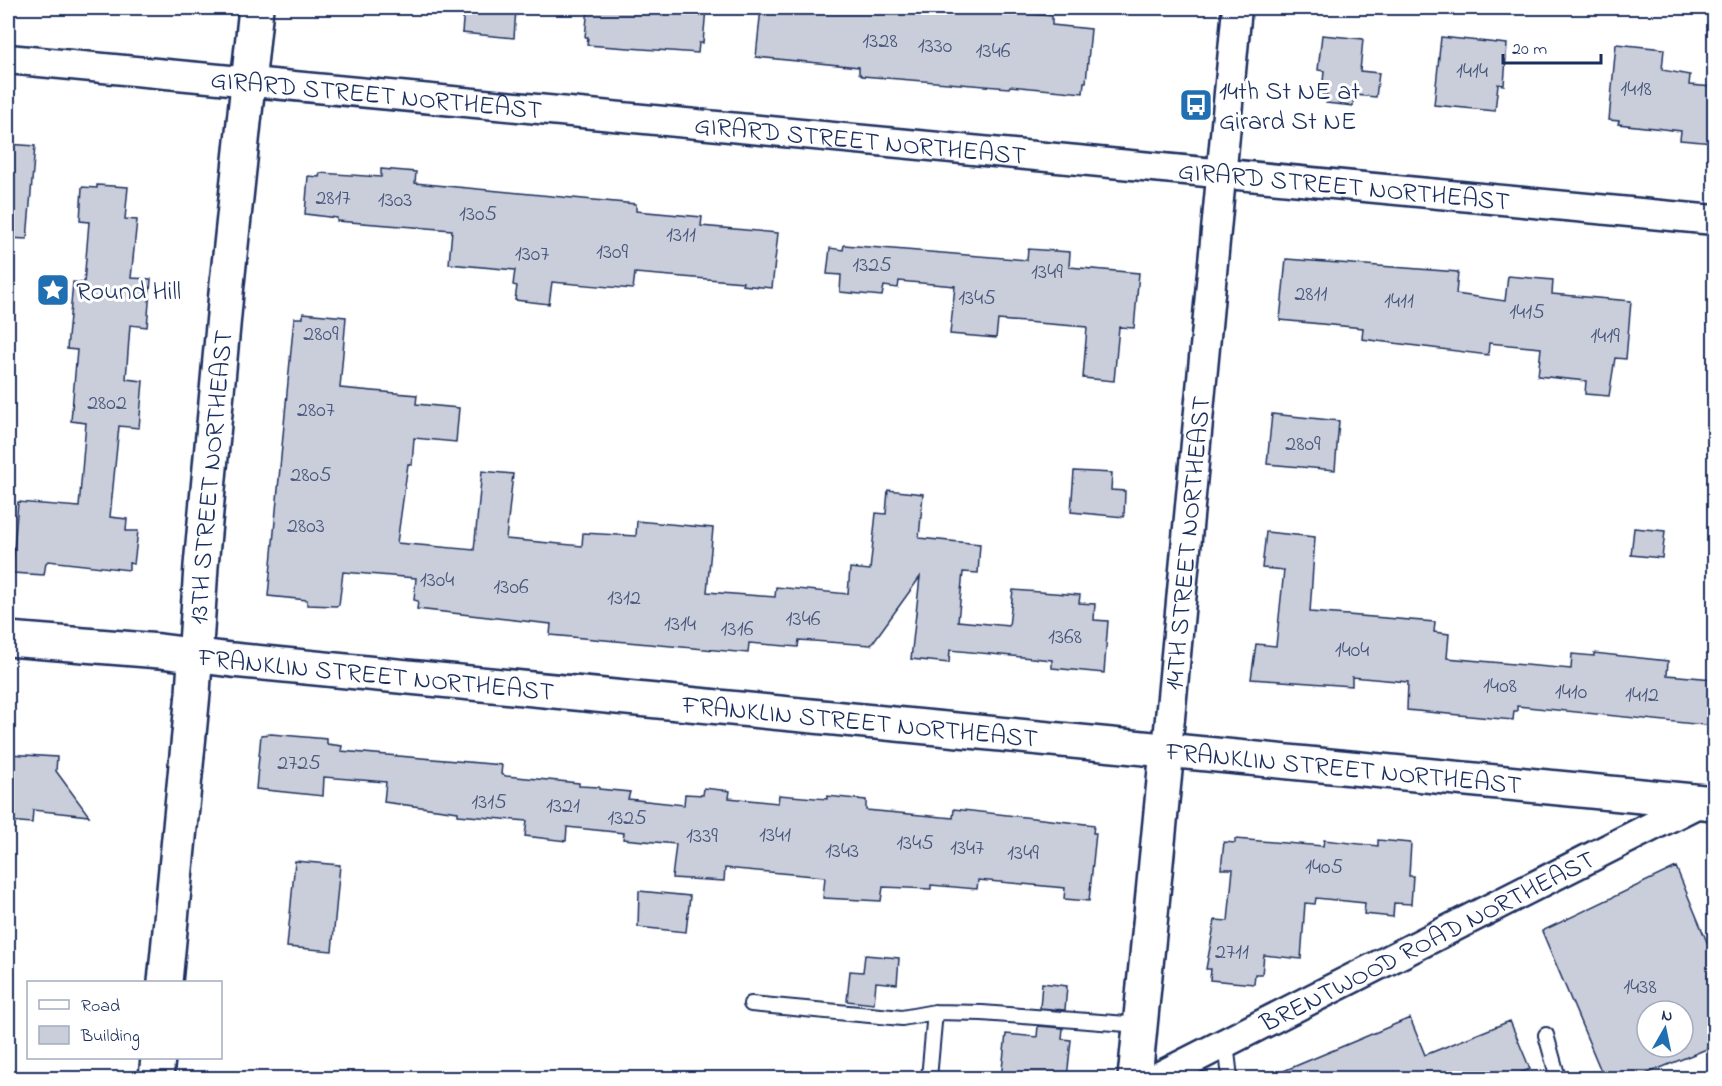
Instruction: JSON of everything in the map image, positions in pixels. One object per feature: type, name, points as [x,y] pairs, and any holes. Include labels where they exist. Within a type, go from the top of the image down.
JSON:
[{"type":"street","name":"13TH STREET NORTHEAST","points":[[165,981],[196,656],[203,543],[256,8]]},
{"type":"street","name":"14TH STREET NORTHEAST","points":[[1135,1078],[1237,8]]},
{"type":"street","name":"GIRARD STREET NORTHEAST","points":[[8,59],[1714,220]]},
{"type":"street","name":"FRANKLIN STREET NORTHEAST","points":[[8,639],[1707,803]]},
{"type":"street","name":"BRENTWOOD ROAD NORTHEAST","points":[[1156,1078],[1707,803]]},
{"type":"street","points":[[156,1078],[158,1059]]},
{"type":"lane","points":[[751,1004],[902,1018],[935,1012],[1140,1025]]},
{"type":"lane","points":[[929,1078],[935,1012]]},
{"type":"lane","points":[[1546,1035],[1558,1078]]},
{"type":"lane","points":[[1226,1043],[1230,1078]]},
{"type":"building","points":[[464,8],[516,8],[514,38],[462,33]]},
{"type":"building","points":[[588,8],[706,8],[703,43],[699,43],[698,53],[587,45],[588,37],[585,37]]},
{"type":"building","points":[[761,8],[958,8],[1052,16],[1052,25],[1091,29],[1086,82],[1084,82],[1083,93],[1010,86],[1009,88],[862,76],[859,73],[859,67],[756,57]]},
{"type":"building","points":[[1322,35],[1363,39],[1360,71],[1379,73],[1376,97],[1354,95],[1353,106],[1326,103],[1327,94],[1322,94],[1324,71],[1318,70]]},
{"type":"building","points":[[1441,37],[1507,44],[1504,85],[1498,84],[1495,111],[1434,105]]},
{"type":"building","points":[[1616,44],[1664,49],[1662,70],[1690,75],[1689,85],[1714,87],[1714,143],[1680,140],[1681,131],[1618,124],[1619,121],[1609,120]]},
{"type":"building","points":[[8,144],[35,146],[27,239],[8,238]]},
{"type":"building","points":[[381,169],[416,172],[415,183],[636,204],[636,211],[702,217],[701,226],[778,233],[772,288],[742,285],[743,282],[635,273],[633,289],[552,282],[549,304],[515,300],[517,286],[513,285],[515,270],[449,264],[452,230],[337,221],[337,218],[305,214],[308,176],[319,177],[320,173],[381,177]]},
{"type":"building","points":[[97,185],[128,187],[125,219],[137,220],[131,278],[151,279],[147,327],[130,325],[126,379],[143,381],[139,428],[119,426],[110,517],[127,519],[126,531],[138,531],[134,564],[129,563],[129,570],[48,561],[44,575],[12,573],[18,502],[79,507],[86,423],[71,421],[77,350],[67,349],[73,282],[84,283],[89,222],[80,221],[82,187],[97,188]]},
{"type":"building","points":[[844,245],[1027,260],[1028,249],[1070,252],[1069,267],[1139,273],[1134,328],[1119,327],[1114,381],[1083,378],[1087,327],[998,320],[996,338],[950,334],[955,286],[899,281],[898,288],[884,286],[882,296],[840,292],[841,275],[827,274],[830,248],[843,250]]},
{"type":"building","points":[[1286,259],[1458,272],[1456,294],[1505,301],[1508,276],[1553,280],[1552,294],[1631,301],[1626,359],[1615,358],[1609,396],[1585,394],[1586,381],[1538,376],[1541,348],[1489,343],[1488,355],[1362,339],[1363,328],[1280,320]]},
{"type":"building","points":[[303,313],[346,317],[340,388],[417,395],[416,404],[459,408],[456,442],[414,438],[412,465],[408,464],[397,543],[474,550],[482,471],[513,474],[506,539],[582,546],[583,533],[636,536],[637,521],[713,528],[707,592],[775,597],[776,587],[848,594],[850,568],[870,570],[876,513],[886,514],[888,490],[923,494],[919,538],[980,544],[978,573],[963,572],[958,621],[1009,626],[1013,590],[1080,595],[1079,603],[1095,604],[1094,620],[1108,621],[1104,673],[1052,668],[1052,660],[950,650],[949,663],[911,659],[920,577],[871,645],[799,640],[798,647],[749,643],[748,653],[550,635],[551,624],[417,609],[418,601],[414,600],[416,578],[343,572],[339,605],[336,606],[307,605],[307,600],[268,596],[294,318],[303,318]]},
{"type":"building","points":[[1272,414],[1339,421],[1335,470],[1267,464]]},
{"type":"building","points":[[1074,471],[1112,473],[1111,490],[1125,491],[1124,517],[1071,512]]},
{"type":"building","points":[[1634,528],[1665,531],[1662,558],[1631,555]]},
{"type":"building","points":[[1266,532],[1315,537],[1310,612],[1435,622],[1434,632],[1449,634],[1447,658],[1571,669],[1572,654],[1594,656],[1594,653],[1668,661],[1667,675],[1714,679],[1714,726],[1517,706],[1513,720],[1407,710],[1408,682],[1352,677],[1352,686],[1251,679],[1256,644],[1276,646],[1284,570],[1262,568]]},
{"type":"building","points":[[261,735],[327,739],[327,744],[342,746],[341,751],[502,765],[501,774],[506,776],[579,783],[579,786],[630,792],[628,799],[684,805],[685,794],[703,795],[704,788],[730,791],[729,798],[778,803],[779,795],[827,799],[827,796],[866,800],[866,810],[953,818],[954,809],[1094,825],[1093,833],[1096,833],[1089,901],[1064,899],[1065,888],[978,880],[977,889],[931,885],[931,889],[883,887],[881,901],[823,898],[825,877],[725,868],[724,881],[672,878],[676,844],[623,839],[624,833],[567,827],[566,841],[525,836],[527,821],[458,815],[458,812],[384,802],[386,782],[324,777],[323,796],[256,789]]},
{"type":"building","points":[[8,754],[57,757],[56,771],[89,816],[33,810],[32,823],[8,821]]},
{"type":"building","points":[[1235,839],[1323,846],[1324,840],[1378,846],[1378,840],[1411,843],[1409,876],[1413,876],[1411,904],[1394,903],[1393,917],[1364,914],[1365,903],[1316,898],[1315,904],[1305,903],[1301,959],[1264,955],[1262,974],[1255,974],[1254,984],[1210,980],[1211,969],[1206,969],[1215,920],[1228,921],[1233,869],[1221,869],[1224,842],[1235,843]]},
{"type":"building","points":[[295,861],[340,865],[332,951],[287,947]]},
{"type":"building","points":[[1676,867],[1714,959],[1714,1046],[1695,1054],[1695,999],[1635,999],[1635,1059],[1682,1059],[1636,1078],[1604,1078],[1542,931]]},
{"type":"building","points":[[639,891],[690,896],[686,932],[638,927]]},
{"type":"building","points":[[865,955],[899,958],[897,984],[876,982],[874,1004],[847,1001],[850,971],[863,972]]},
{"type":"building","points":[[1042,983],[1067,986],[1065,1010],[1040,1008]]},
{"type":"building","points":[[1410,1018],[1425,1055],[1510,1021],[1530,1069],[1508,1078],[1267,1078]]},
{"type":"building","points":[[1038,1026],[1063,1028],[1062,1039],[1071,1040],[1067,1078],[1001,1078],[1006,1034],[1037,1037]]},
{"type":"place","name":"14th St NE at Girard St NE","points":[[1196,105]]},
{"type":"place","name":"Round Hill","points":[[53,290]]}]
